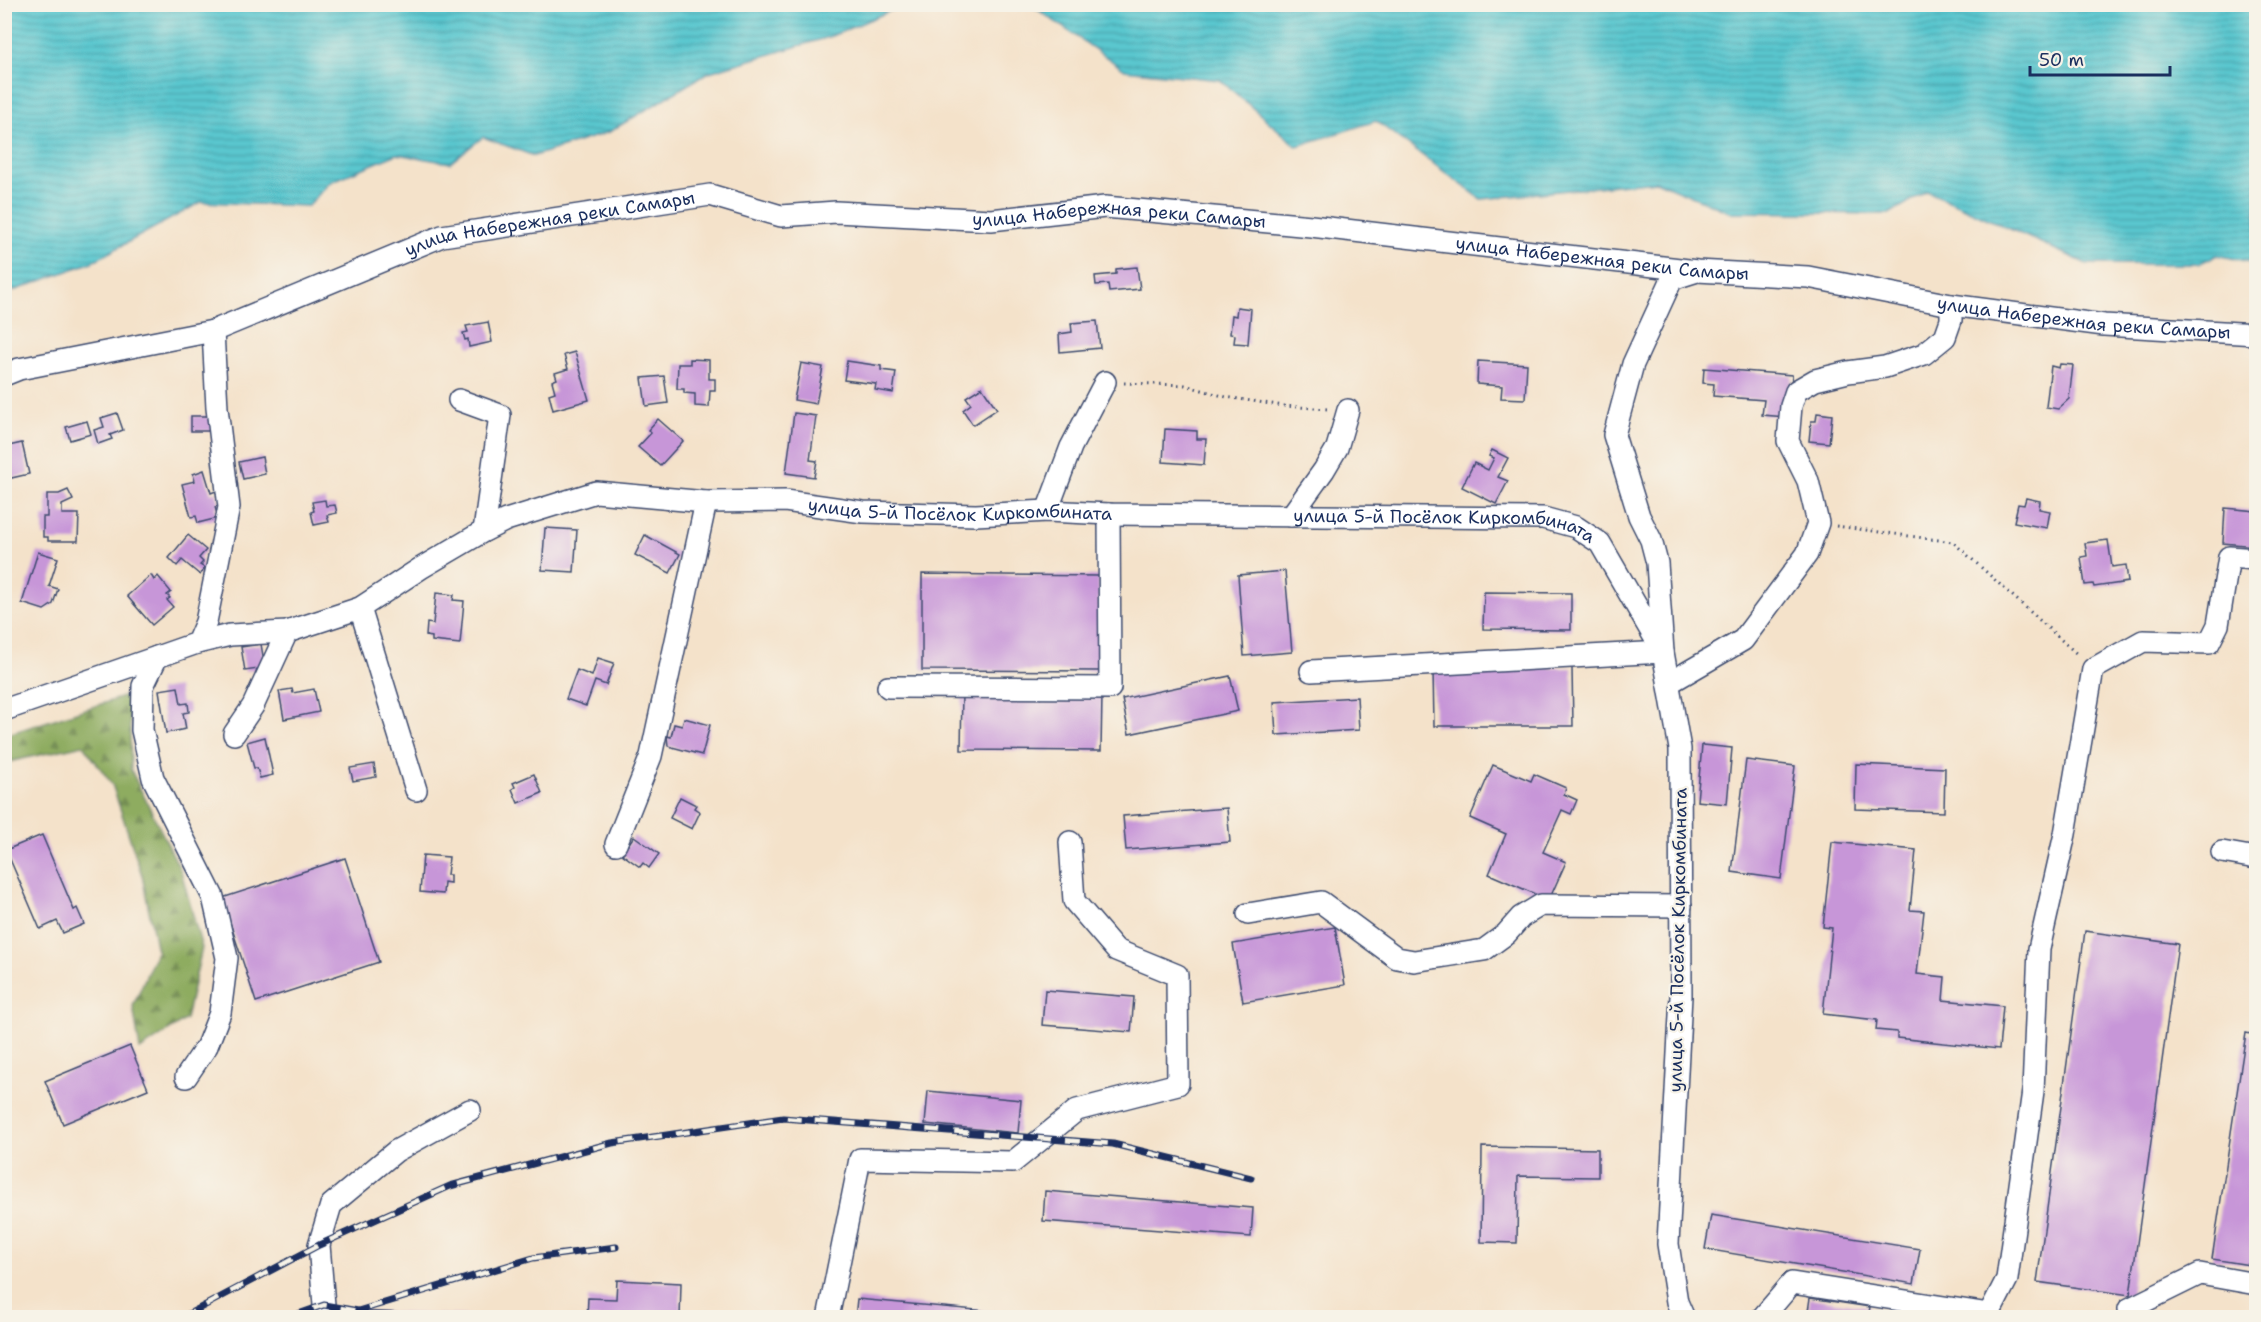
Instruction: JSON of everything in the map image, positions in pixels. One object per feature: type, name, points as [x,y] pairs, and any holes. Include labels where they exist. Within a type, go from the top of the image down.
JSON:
[{"type":"street","name":"улица Набережная реки Самары","points":[[4,375],[20,369],[213,332],[442,236],[710,195],[781,216],[836,212],[991,220],[1105,207],[1311,226],[1698,271],[1808,277],[1951,305],[2104,325],[2256,334]]},
{"type":"street","points":[[1311,671],[1663,652],[1657,563],[1635,505],[1614,435],[1633,364],[1671,279],[1698,271]]},
{"type":"street","points":[[1669,684],[1743,640],[1807,554],[1818,523],[1808,481],[1788,441],[1791,406],[1796,391],[1815,380],[1848,372],[1885,367],[1924,354],[1944,337],[1951,320],[1951,305]]},
{"type":"street","points":[[197,643],[206,622],[229,507],[218,408],[213,332]]},
{"type":"street","points":[[1047,511],[1071,447],[1105,382]]},
{"type":"street","points":[[459,400],[500,415],[484,531]]},
{"type":"street","points":[[1291,516],[1324,470],[1336,448],[1348,410]]},
{"type":"street","name":"улица 5-й Посёлок Киркомбината","points":[[4,710],[197,643],[230,635],[287,632],[360,608],[421,568],[506,520],[596,492],[706,502],[785,501],[864,512],[976,514],[1047,511],[1109,514],[1543,518],[1576,527],[1600,543],[1663,652],[1680,749],[1681,996],[1668,1244],[1677,1302],[1684,1317]]},
{"type":"street","points":[[616,844],[651,756],[706,502]]},
{"type":"street","points":[[888,687],[1110,688],[1109,514]]},
{"type":"street","points":[[1762,1317],[1792,1284],[1989,1314],[2007,1279],[2033,1091],[2039,949],[2065,834],[2093,669],[2142,641],[2209,643],[2218,625],[2229,557],[2256,559]]},
{"type":"street","points":[[360,608],[416,790]]},
{"type":"street","points":[[234,734],[254,706],[287,632]]},
{"type":"street","points":[[157,657],[143,686],[142,730],[153,778],[213,897],[227,958],[220,1013],[207,1046],[186,1077]]},
{"type":"street","points":[[828,1317],[860,1160],[1013,1162],[1077,1110],[1178,1084],[1177,975],[1116,950],[1074,901],[1070,842]]},
{"type":"street","points":[[2222,852],[2256,858]]},
{"type":"street","points":[[1248,914],[1321,902],[1397,958],[1414,961],[1484,951],[1506,934],[1521,917],[1541,905],[1681,906]]},
{"type":"street","points":[[322,1317],[324,1305],[319,1245],[331,1205],[396,1151],[470,1110]]},
{"type":"street","points":[[2129,1309],[2200,1274],[2256,1284]]},
{"type":"path","points":[[1105,382],[1185,385],[1226,397],[1284,406],[1348,410]]},
{"type":"path","points":[[1818,523],[1953,542],[2093,669]]},
{"type":"green space","points":[[129,695],[131,770],[181,871],[202,948],[186,1019],[140,1050],[133,1006],[157,951],[142,875],[112,784],[83,745],[4,763],[5,735]]},
{"type":"water","points":[[5,4],[904,5],[829,37],[709,72],[609,132],[534,156],[483,137],[450,163],[397,154],[330,182],[308,206],[201,202],[92,262],[5,294]]},
{"type":"water","points":[[1031,5],[2256,5],[2256,263],[2217,255],[2198,264],[2087,264],[1927,191],[1889,214],[1729,212],[1656,181],[1481,199],[1376,121],[1297,146],[1220,80],[1125,70]]},
{"type":"building","points":[[1137,267],[1140,289],[1109,292],[1108,284],[1096,285],[1095,276],[1116,274],[1116,269]]},
{"type":"building","points":[[1237,307],[1251,309],[1248,344],[1234,343],[1235,335],[1230,334],[1232,315],[1236,316]]},
{"type":"building","points":[[1097,321],[1100,348],[1060,352],[1059,334],[1072,332],[1071,323]]},
{"type":"building","points":[[488,322],[492,342],[469,347],[468,339],[465,340],[463,333],[468,332],[466,326]]},
{"type":"building","points":[[575,352],[589,400],[553,410],[549,394],[555,392],[552,381],[557,379],[555,373],[568,369],[564,355]]},
{"type":"building","points":[[690,359],[709,360],[709,379],[715,379],[715,390],[710,390],[709,407],[695,406],[695,394],[684,393],[684,389],[677,389],[678,364],[690,364]]},
{"type":"building","points":[[847,361],[881,366],[881,370],[896,372],[893,393],[875,390],[876,384],[844,380]]},
{"type":"building","points":[[1478,361],[1527,364],[1525,399],[1501,398],[1502,386],[1477,384]]},
{"type":"building","points":[[801,363],[823,367],[816,404],[794,400]]},
{"type":"building","points":[[2060,364],[2073,365],[2069,399],[2058,409],[2046,407],[2051,366],[2059,368]]},
{"type":"building","points":[[1704,368],[1792,375],[1788,417],[1762,415],[1764,400],[1713,396],[1714,384],[1703,383]]},
{"type":"building","points":[[664,376],[668,403],[646,406],[642,378]]},
{"type":"building","points":[[982,387],[997,409],[973,425],[963,410],[971,404],[966,397]]},
{"type":"building","points":[[117,413],[123,430],[110,435],[112,439],[98,444],[94,430],[104,427],[101,418]]},
{"type":"building","points":[[794,413],[816,416],[810,460],[817,461],[814,477],[786,473]]},
{"type":"building","points":[[1817,413],[1832,415],[1829,443],[1809,441],[1811,421],[1816,421]]},
{"type":"building","points":[[191,416],[212,416],[212,431],[191,431]]},
{"type":"building","points":[[658,419],[683,441],[660,466],[638,447],[651,433],[648,430]]},
{"type":"building","points":[[87,421],[91,434],[70,440],[66,427]]},
{"type":"building","points":[[1165,429],[1197,431],[1197,439],[1206,439],[1204,465],[1163,462]]},
{"type":"building","points":[[22,443],[29,474],[7,479],[4,469],[4,447]]},
{"type":"building","points":[[1492,450],[1508,458],[1498,477],[1508,481],[1496,504],[1462,487],[1474,463],[1488,470],[1494,458],[1489,456]]},
{"type":"building","points":[[262,457],[265,474],[243,479],[239,462]]},
{"type":"building","points":[[204,470],[211,493],[216,491],[220,505],[215,507],[218,518],[198,523],[196,516],[191,517],[182,484],[195,481],[193,474]]},
{"type":"building","points":[[68,490],[73,500],[62,505],[62,514],[79,514],[78,541],[48,541],[48,537],[43,537],[43,517],[47,517],[47,494],[59,494]]},
{"type":"building","points":[[2026,498],[2040,501],[2039,509],[2050,511],[2047,528],[2014,522],[2018,504],[2024,505]]},
{"type":"building","points":[[325,500],[326,506],[335,505],[337,513],[327,515],[329,522],[314,525],[311,512],[314,511],[312,502]]},
{"type":"building","points":[[2225,508],[2256,511],[2255,546],[2223,543]]},
{"type":"building","points":[[545,528],[577,530],[574,572],[542,570]]},
{"type":"building","points":[[188,535],[206,550],[199,558],[203,562],[200,565],[205,568],[200,575],[182,560],[177,566],[169,558]]},
{"type":"building","points":[[645,535],[680,554],[670,573],[635,555]]},
{"type":"building","points":[[2108,540],[2112,567],[2126,565],[2128,582],[2094,587],[2093,584],[2085,585],[2081,557],[2087,556],[2085,543]]},
{"type":"building","points":[[38,552],[58,558],[49,586],[58,589],[53,604],[44,610],[22,603]]},
{"type":"building","points":[[1285,571],[1292,652],[1244,656],[1238,575]]},
{"type":"building","points":[[922,574],[1099,576],[1099,671],[922,670]]},
{"type":"building","points":[[151,575],[154,580],[158,576],[171,592],[167,595],[170,598],[167,600],[173,607],[152,625],[127,596]]},
{"type":"building","points":[[1484,592],[1571,593],[1571,630],[1483,629]]},
{"type":"building","points":[[436,593],[454,595],[453,600],[464,601],[460,644],[432,641],[432,637],[426,636],[427,623],[433,624]]},
{"type":"building","points":[[261,644],[265,668],[245,671],[241,647]]},
{"type":"building","points":[[598,658],[614,663],[606,685],[595,681],[586,706],[566,699],[577,670],[592,676]]},
{"type":"building","points":[[1433,668],[1572,668],[1573,726],[1434,726]]},
{"type":"building","points":[[1230,676],[1238,711],[1129,734],[1122,699]]},
{"type":"building","points":[[178,687],[181,704],[188,703],[189,712],[183,713],[186,729],[166,733],[159,690]]},
{"type":"building","points":[[292,689],[293,693],[314,689],[319,712],[284,719],[279,691]]},
{"type":"building","points":[[962,692],[1102,694],[1101,751],[961,750]]},
{"type":"building","points":[[1357,697],[1359,730],[1276,735],[1274,702]]},
{"type":"building","points":[[684,718],[710,725],[702,755],[668,746],[667,736],[671,737],[674,724],[682,726]]},
{"type":"building","points":[[265,737],[273,775],[260,778],[257,768],[254,768],[247,742]]},
{"type":"building","points":[[1702,745],[1732,748],[1727,804],[1697,801]]},
{"type":"building","points":[[1746,760],[1795,766],[1781,879],[1732,872]]},
{"type":"building","points":[[374,764],[376,777],[353,781],[350,768]]},
{"type":"building","points":[[1856,764],[1945,768],[1944,812],[1855,809]]},
{"type":"building","points":[[1493,765],[1531,781],[1534,774],[1566,788],[1564,794],[1577,800],[1571,814],[1562,810],[1543,852],[1566,862],[1549,900],[1489,874],[1506,834],[1470,818]]},
{"type":"building","points":[[534,774],[542,793],[518,803],[512,789],[515,787],[513,783]]},
{"type":"building","points":[[680,797],[696,805],[694,808],[700,812],[692,829],[670,818]]},
{"type":"building","points":[[1227,808],[1230,842],[1126,850],[1123,816]]},
{"type":"building","points":[[42,835],[74,910],[77,908],[84,924],[63,933],[57,921],[40,929],[6,850]]},
{"type":"building","points":[[634,836],[659,854],[649,868],[643,863],[640,867],[622,854]]},
{"type":"building","points":[[1832,842],[1916,850],[1910,910],[1924,911],[1917,974],[1945,977],[1943,1000],[2003,1006],[1999,1049],[1897,1038],[1897,1032],[1876,1030],[1877,1020],[1823,1014],[1832,928],[1823,927]]},
{"type":"building","points":[[423,855],[449,857],[447,875],[450,875],[450,883],[444,882],[443,894],[420,892]]},
{"type":"building","points":[[345,858],[379,962],[256,1002],[222,898]]},
{"type":"building","points":[[1335,927],[1345,985],[1243,1002],[1233,944]]},
{"type":"building","points":[[2085,931],[2178,944],[2130,1295],[2037,1282]]},
{"type":"building","points":[[1045,990],[1134,997],[1131,1032],[1042,1025]]},
{"type":"building","points":[[2246,1033],[2256,1035],[2256,1266],[2212,1259]]},
{"type":"building","points":[[130,1046],[148,1089],[63,1124],[45,1081]]},
{"type":"building","points":[[928,1091],[1021,1100],[1018,1133],[925,1124]]},
{"type":"building","points":[[1482,1147],[1598,1149],[1598,1177],[1518,1176],[1517,1243],[1481,1242]]},
{"type":"building","points":[[1045,1191],[1253,1208],[1251,1237],[1043,1221]]},
{"type":"building","points":[[1711,1215],[1920,1249],[1914,1284],[1705,1249]]},
{"type":"building","points":[[617,1280],[681,1283],[680,1318],[587,1318],[588,1298],[616,1299]]},
{"type":"building","points":[[1810,1298],[1870,1307],[1868,1318],[1807,1318]]},
{"type":"building","points":[[857,1299],[1041,1316],[1041,1318],[855,1318]]},
{"type":"building","points":[[358,1311],[474,1316],[474,1318],[358,1318]]},
{"type":"railway","points":[[181,1318],[319,1245],[450,1186],[612,1143],[783,1118],[1113,1144],[1251,1178]]},
{"type":"railway","points":[[287,1318],[324,1305],[358,1311],[533,1258],[616,1247]]}]
